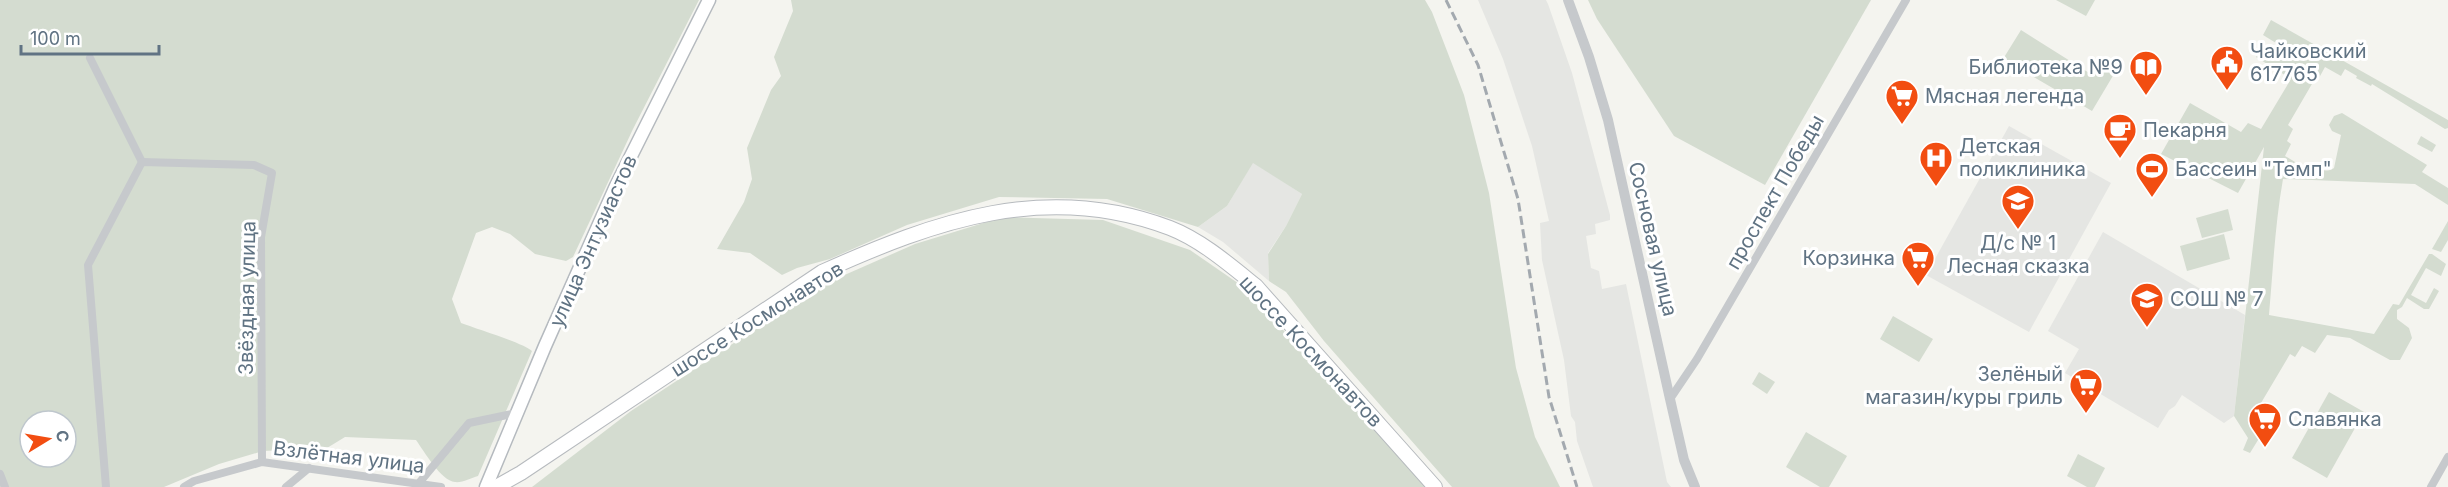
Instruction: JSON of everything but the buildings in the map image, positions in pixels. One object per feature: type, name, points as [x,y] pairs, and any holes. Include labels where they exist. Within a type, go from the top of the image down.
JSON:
[{"type":"main road","name":"улица Энтузиастов","points":[[486,487],[616,186],[709,0]]},
{"type":"main road","name":"шоссе Космонавтов","points":[[496,487],[521,473],[822,272],[874,249],[951,220],[1004,210],[1049,207],[1110,211],[1171,228],[1224,260],[1256,286],[1435,487]]},
{"type":"street","name":"Сосновая улица","points":[[1568,0],[1589,57],[1608,120],[1684,460],[1695,487]]},
{"type":"street","name":"проспект Победы","points":[[1670,399],[1697,359],[1906,0]]},
{"type":"street","points":[[90,58],[142,162],[88,265],[106,487]]},
{"type":"street","name":"Звёздная улица","points":[[142,162],[254,165],[272,173],[261,237],[262,462]]},
{"type":"street","points":[[419,483],[469,423],[517,413]]},
{"type":"street","points":[[2431,487],[2448,457]]},
{"type":"street","name":"Взлётная улица","points":[[184,487],[194,481],[262,462],[441,487]]},
{"type":"street","points":[[286,487],[309,468]]},
{"type":"street","points":[[0,474],[4,487]]},
{"type":"shaded area","points":[[0,0],[699,0],[633,129],[573,257],[566,261],[535,254],[510,234],[492,227],[476,233],[452,299],[461,323],[510,340],[532,351],[478,476],[461,482],[444,477],[416,440],[345,437],[327,448],[263,451],[219,464],[164,487],[0,487]]},
{"type":"shaded area","points":[[791,0],[1425,0],[1432,12],[1464,95],[1489,193],[1516,368],[1535,437],[1560,487],[1452,487],[1324,341],[1286,292],[1269,281],[1268,254],[1286,226],[1302,194],[1253,163],[1227,206],[1198,227],[1107,199],[999,197],[907,225],[830,259],[797,268],[782,275],[750,253],[717,249],[744,202],[752,179],[747,148],[771,90],[781,76],[774,57],[793,11]]},
{"type":"shaded area","points":[[1478,0],[1546,0],[1548,4],[1572,73],[1610,215],[1610,220],[1595,224],[1596,234],[1586,236],[1591,268],[1599,271],[1602,289],[1626,284],[1667,482],[1671,487],[1593,487],[1577,441],[1575,422],[1571,416],[1564,360],[1542,260],[1540,223],[1549,221],[1532,146],[1503,59]]},
{"type":"shaded area","points":[[1588,0],[1871,0],[1765,185],[1674,136],[1597,19]]},
{"type":"shaded area","points":[[2056,0],[2095,0],[2086,16]]},
{"type":"shaded area","points":[[2271,20],[2448,120],[2448,128],[2445,129],[2372,84],[2371,86],[2356,78],[2357,76],[2345,69],[2341,76],[2325,67],[2319,78],[2316,77],[2288,125],[2293,129],[2287,141],[2291,144],[2285,156],[2305,168],[2308,164],[2317,169],[2331,170],[2334,168],[2341,135],[2332,131],[2329,125],[2334,116],[2342,113],[2427,165],[2422,172],[2448,188],[2448,205],[2415,184],[2283,179],[2269,315],[2374,334],[2393,304],[2399,305],[2429,254],[2446,264],[2441,276],[2426,268],[2411,295],[2426,303],[2434,288],[2439,291],[2429,309],[2424,309],[2407,298],[2402,307],[2397,310],[2397,319],[2409,328],[2412,338],[2400,360],[2390,360],[2350,338],[2327,335],[2315,353],[2302,346],[2295,357],[2290,354],[2261,403],[2271,410],[2259,429],[2263,432],[2250,453],[2243,450],[2248,438],[2234,416],[2264,147],[2238,193],[2161,154],[2190,103],[2241,132],[2248,123],[2261,129],[2291,79],[2256,57],[2260,52],[2268,57],[2276,43],[2263,35]]},
{"type":"shaded area","points":[[2021,30],[2094,76],[2104,63],[2117,69],[2092,111],[2003,59]]},
{"type":"shaded area","name":"Д/с № 1 Лесная сказка","points":[[2009,126],[2111,183],[2029,332],[1926,275]]},
{"type":"shaded area","points":[[2421,136],[2436,145],[2432,152],[2417,144]]},
{"type":"shaded area","points":[[1253,162],[1302,194],[1286,226],[1268,253],[1269,281],[1223,242],[1198,227],[1227,206]]},
{"type":"shaded area","points":[[2228,209],[2233,230],[2202,238],[2196,218]]},
{"type":"shaded area","points":[[1003,217],[1103,220],[1190,250],[1245,288],[1426,487],[532,487],[631,411],[755,329],[840,277],[915,244]]},
{"type":"shaded area","points":[[2448,221],[2448,240],[2441,252],[2432,249]]},
{"type":"shaded area","name":"СОШ № 7","points":[[2103,232],[2245,315],[2234,416],[2224,423],[2182,395],[2158,428],[2065,373],[2079,349],[2048,331]]},
{"type":"shaded area","points":[[2224,234],[2230,259],[2187,271],[2180,246]]},
{"type":"shaded area","points":[[1893,316],[1933,339],[1919,362],[1880,339]]},
{"type":"shaded area","points":[[1759,372],[1775,382],[1767,394],[1752,384]]},
{"type":"shaded area","points":[[2329,392],[2364,412],[2327,478],[2292,458]]},
{"type":"shaded area","points":[[1806,432],[1847,456],[1829,487],[1820,487],[1786,467]]},
{"type":"shaded area","points":[[2078,454],[2105,468],[2095,487],[2087,487],[2067,476]]},
{"type":"railway","points":[[1446,0],[1478,65],[1518,199],[1549,397],[1577,487]]},
{"type":"place","name":"Чайковский 617765","points":[[2227,91]]},
{"type":"place","name":"Библиотека №9","points":[[2146,96]]},
{"type":"place","name":"Мясная легенда","points":[[1902,125]]},
{"type":"place","name":"Пекарня","points":[[2120,159]]},
{"type":"place","name":"Детская поликлиника","points":[[1936,187]]},
{"type":"place","name":"Бассеин \"Темп\"","points":[[2152,198]]},
{"type":"place","name":"Д/с № 1 Лесная сказка","points":[[2018,230]]},
{"type":"place","name":"Корзинка","points":[[1918,287]]},
{"type":"place","name":"СОШ № 7","points":[[2147,328]]},
{"type":"place","name":"Зелёный магазин/куры гриль","points":[[2086,414]]},
{"type":"place","name":"Славянка","points":[[2265,448]]}]
